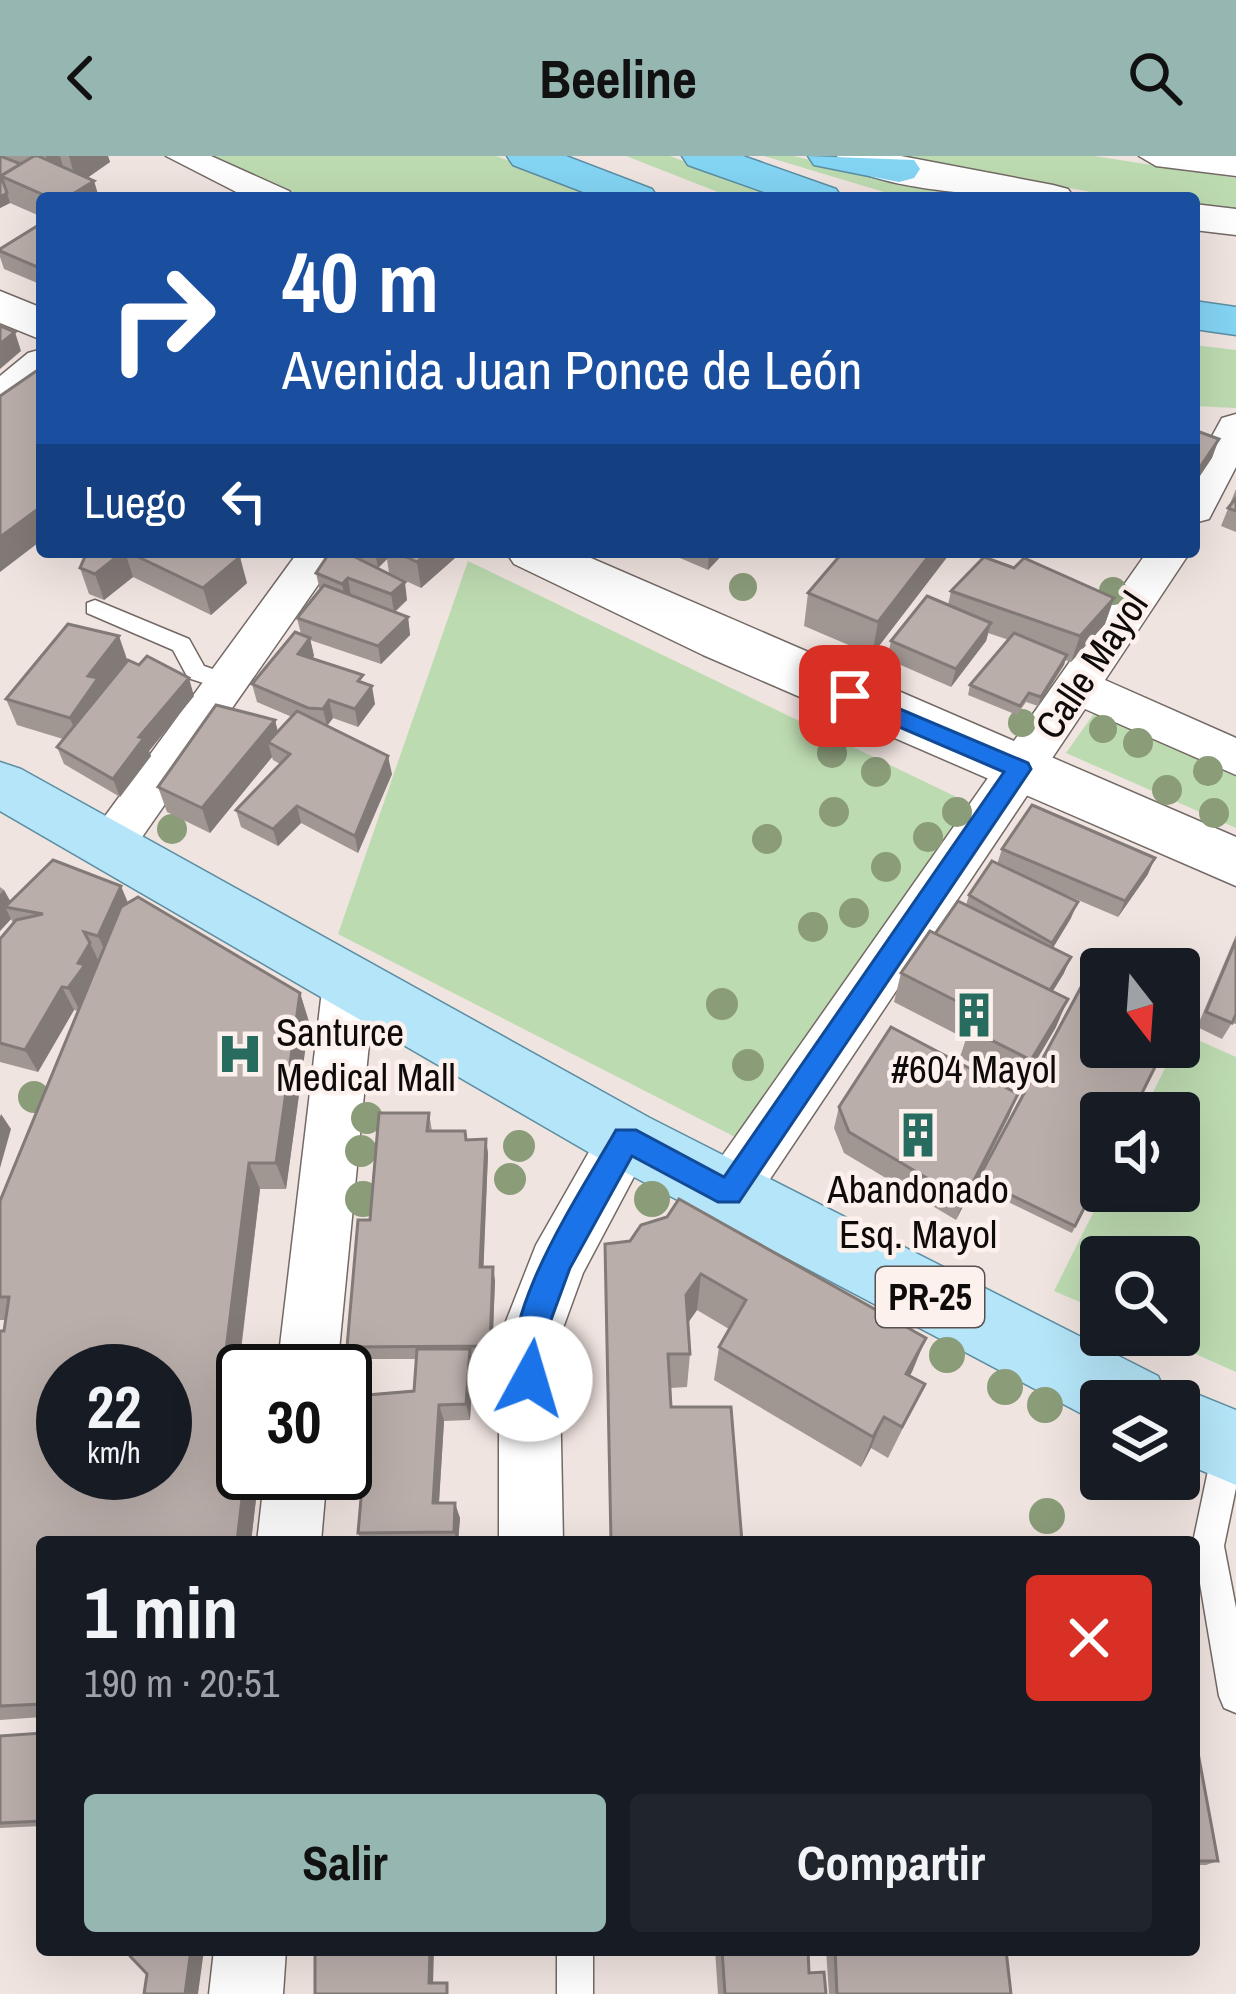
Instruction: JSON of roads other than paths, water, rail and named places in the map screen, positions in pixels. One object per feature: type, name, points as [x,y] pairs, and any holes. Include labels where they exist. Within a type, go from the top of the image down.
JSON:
[{"type":"highway","points":[[529,156],[647,192]]},
{"type":"highway","points":[[589,156],[652,192]]},
{"type":"highway","points":[[703,156],[804,192]]},
{"type":"highway","points":[[830,156],[899,170]]},
{"type":"highway","points":[[1200,283],[1236,286]]},
{"type":"highway","points":[[1200,316],[1236,321]]},
{"type":"main road","points":[[858,156],[899,170],[1020,192]]},
{"type":"main road","points":[[1200,218],[1236,222]]},
{"type":"main road","points":[[0,305],[36,323]]},
{"type":"main road","points":[[545,558],[1236,863]]},
{"type":"main road","name":"PR-25","points":[[0,784],[626,1139],[1091,1380]]},
{"type":"street","points":[[183,156],[258,192]]},
{"type":"street","points":[[1156,156],[1236,166]]},
{"type":"street","points":[[0,396],[36,366]]},
{"type":"street","points":[[1200,417],[1236,423],[1200,497]]},
{"type":"street","points":[[109,847],[316,558]]},
{"type":"street","name":"Calle Mayol","points":[[728,1193],[1164,558]]},
{"type":"street","points":[[1078,687],[1236,758]]},
{"type":"street","points":[[310,1344],[349,982]]},
{"type":"street","points":[[531,1536],[529,1339],[557,1264],[626,1139]]},
{"type":"street","points":[[290,1536],[293,1500]]},
{"type":"street","points":[[247,1994],[250,1956]]},
{"type":"lane","points":[[95,608],[181,646],[196,672],[225,682]]},
{"type":"lane","points":[[1215,1439],[1208,1546],[1236,1696]]},
{"type":"lane","points":[[574,1956],[575,1994]]},
{"type":"place","name":"#604 Mayol","points":[[974,1015]]},
{"type":"place","name":"Santurce Medical Mall","points":[[240,1054]]},
{"type":"place","name":"Abandonado Esq. Mayol","points":[[918,1135]]}]
